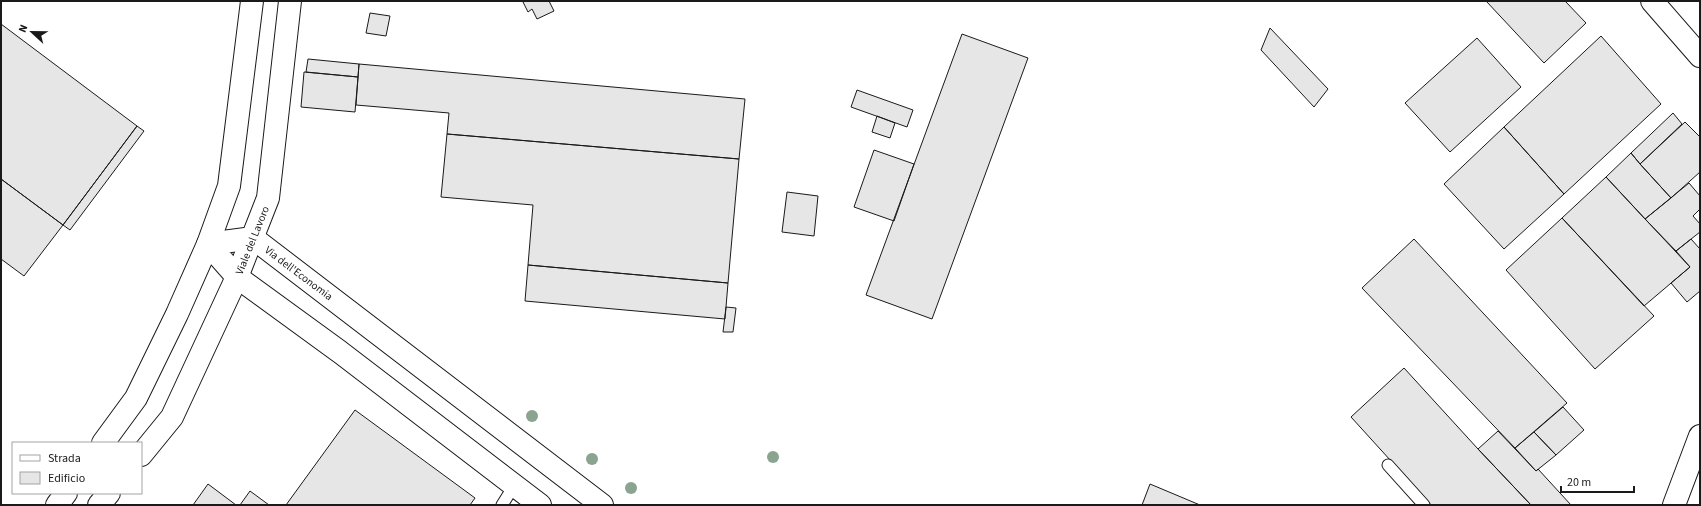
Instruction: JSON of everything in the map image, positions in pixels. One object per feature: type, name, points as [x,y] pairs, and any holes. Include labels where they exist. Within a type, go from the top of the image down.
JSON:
[{"type":"street","points":[[104,442],[136,398],[177,314],[208,244],[229,186],[252,1]]},
{"type":"street","name":"Viale del Lavoro","points":[[142,454],[172,417],[237,277],[268,198],[290,1]]},
{"type":"street","points":[[1652,1],[1700,56]]},
{"type":"street","points":[[208,244],[253,238]]},
{"type":"street","name":"Via dell'Economia","points":[[253,238],[602,505]]},
{"type":"street","points":[[208,244],[237,277],[340,352],[540,505]]},
{"type":"street","points":[[1674,505],[1700,436]]},
{"type":"street","points":[[57,505],[65,494]]},
{"type":"street","points":[[99,505],[108,494]]},
{"type":"lane","points":[[1388,465],[1424,505]]},
{"type":"lane","points":[[502,505],[514,486]]},
{"type":"building","points":[[549,1],[554,11],[537,19],[532,9],[528,12],[523,2]]},
{"type":"building","points":[[1486,1],[1565,1],[1586,23],[1544,63]]},
{"type":"building","points":[[370,13],[390,16],[386,36],[366,33]]},
{"type":"building","points":[[1,24],[137,126],[63,225],[1,179]]},
{"type":"building","points":[[1270,28],[1328,89],[1314,107],[1261,50]]},
{"type":"building","points":[[962,34],[1028,58],[932,319],[866,295]]},
{"type":"building","points":[[1601,36],[1661,104],[1564,194],[1504,127]]},
{"type":"building","points":[[1477,38],[1521,87],[1450,152],[1405,103]]},
{"type":"building","points":[[308,59],[359,64],[358,77],[306,72]]},
{"type":"building","points":[[359,64],[745,99],[739,159],[447,134],[449,113],[356,105]]},
{"type":"building","points":[[304,72],[358,77],[355,112],[301,107]]},
{"type":"building","points":[[857,90],[913,110],[907,127],[851,107]]},
{"type":"building","points":[[1673,113],[1682,124],[1640,164],[1631,153]]},
{"type":"building","points":[[877,116],[895,123],[890,138],[872,132]]},
{"type":"building","points":[[1685,122],[1700,137],[1700,172],[1671,198],[1640,164]]},
{"type":"building","points":[[137,126],[144,131],[70,230],[63,225]]},
{"type":"building","points":[[1504,127],[1564,194],[1504,249],[1444,184]]},
{"type":"building","points":[[447,134],[739,159],[728,283],[528,265],[533,205],[441,197]]},
{"type":"building","points":[[874,150],[914,164],[894,221],[854,207]]},
{"type":"building","points":[[1631,153],[1671,198],[1645,219],[1606,177]]},
{"type":"building","points":[[1606,177],[1690,267],[1644,306],[1562,218]]},
{"type":"building","points":[[1,179],[63,225],[24,276],[1,259]]},
{"type":"building","points":[[1689,183],[1700,196],[1700,209],[1693,216],[1700,224],[1700,232],[1676,251],[1645,219]]},
{"type":"building","points":[[787,192],[818,196],[814,236],[782,232]]},
{"type":"building","points":[[1562,218],[1654,316],[1595,369],[1506,270]]},
{"type":"building","points":[[1414,239],[1567,403],[1515,448],[1362,288]]},
{"type":"building","points":[[1691,239],[1700,249],[1700,291],[1687,302],[1671,283],[1690,267],[1676,251]]},
{"type":"building","points":[[528,265],[728,283],[725,319],[525,301]]},
{"type":"building","points":[[726,307],[736,308],[733,332],[723,332]]},
{"type":"building","points":[[1404,368],[1531,505],[1431,505],[1351,417]]},
{"type":"building","points":[[1563,407],[1584,430],[1556,455],[1534,432]]},
{"type":"building","points":[[355,410],[475,498],[470,505],[286,505]]},
{"type":"building","points":[[1498,431],[1536,471],[1538,469],[1571,505],[1531,505],[1478,449]]},
{"type":"building","points":[[1534,432],[1556,455],[1536,471],[1515,448]]},
{"type":"building","points":[[208,484],[236,505],[193,505]]},
{"type":"building","points":[[1150,484],[1200,505],[1142,505]]},
{"type":"building","points":[[250,491],[269,505],[240,505]]}]
